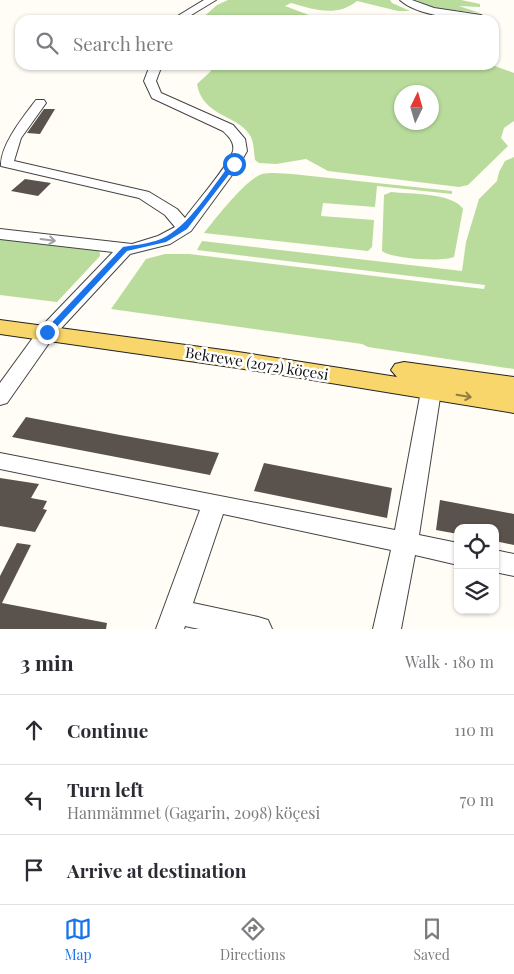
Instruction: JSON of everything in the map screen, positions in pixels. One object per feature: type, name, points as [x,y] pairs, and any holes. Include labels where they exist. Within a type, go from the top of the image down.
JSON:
[{"type":"main road","name":"Bekrewe (2072) köçesi","points":[[0,314],[52,326],[238,360],[514,404]]},
{"type":"main road","name":"Bekrewe (2072) köçesi","points":[[0,327],[52,326],[514,386]]},
{"type":"street","points":[[185,15],[211,0]]},
{"type":"street","points":[[405,0],[411,4],[460,15]]},
{"type":"street","points":[[0,234],[125,249],[141,247],[164,240],[185,228],[234,164],[240,151],[240,145],[238,139],[228,128],[156,95],[150,81],[154,70]]},
{"type":"street","points":[[0,398],[52,326],[125,249]]},
{"type":"street","points":[[387,629],[405,543],[431,391]]},
{"type":"street","points":[[0,461],[215,503],[454,553]]},
{"type":"street","points":[[215,503],[173,621],[258,629]]},
{"type":"lane","points":[[40,103],[14,138],[6,163],[144,195],[171,212],[185,228]]},
{"type":"lane","points":[[499,562],[514,565]]},
{"type":"green space","points":[[228,0],[390,0],[392,3],[410,11],[398,11],[357,1],[349,6],[333,11],[324,11],[291,3],[285,6],[309,15],[206,15],[217,5]]},
{"type":"green space","points":[[416,0],[461,0],[480,4],[480,7],[459,6],[480,13],[434,8]]},
{"type":"green space","points":[[499,68],[514,73],[514,121],[504,128],[501,138],[508,146],[468,185],[459,187],[328,171],[306,159],[276,164],[259,163],[255,160],[252,140],[246,130],[213,109],[200,95],[197,84],[211,70],[499,70]]},
{"type":"green space","points":[[514,157],[514,369],[368,347],[362,344],[111,309],[146,259],[165,254],[189,254],[484,289],[485,285],[197,250],[202,241],[462,271],[466,242],[479,199],[497,181],[505,161]]},
{"type":"green space","points":[[274,173],[452,191],[452,194],[377,186],[375,207],[323,203],[321,216],[374,220],[372,247],[368,251],[204,233],[231,200],[255,177]]},
{"type":"green space","points":[[391,192],[441,197],[458,204],[463,209],[454,257],[448,259],[418,259],[396,256],[382,251],[384,195]]},
{"type":"green space","points":[[0,236],[99,247],[100,256],[57,302],[0,295]]},
{"type":"building","points":[[44,109],[55,109],[40,134],[27,133]]},
{"type":"building","points":[[25,179],[51,183],[38,196],[11,191]]},
{"type":"building","points":[[26,417],[219,453],[210,475],[12,437]]},
{"type":"building","points":[[264,463],[392,488],[387,518],[254,491]]},
{"type":"building","points":[[0,478],[39,484],[31,498],[47,501],[43,509],[47,510],[35,532],[0,526]]},
{"type":"building","points":[[440,500],[514,514],[514,545],[499,542],[499,524],[454,524],[454,533],[436,530]]},
{"type":"building","points":[[17,543],[31,545],[2,603],[107,623],[106,629],[0,629],[0,576]]},
{"type":"route","points":[[47,332],[125,249],[150,245],[175,235],[185,228],[234,164]]}]
